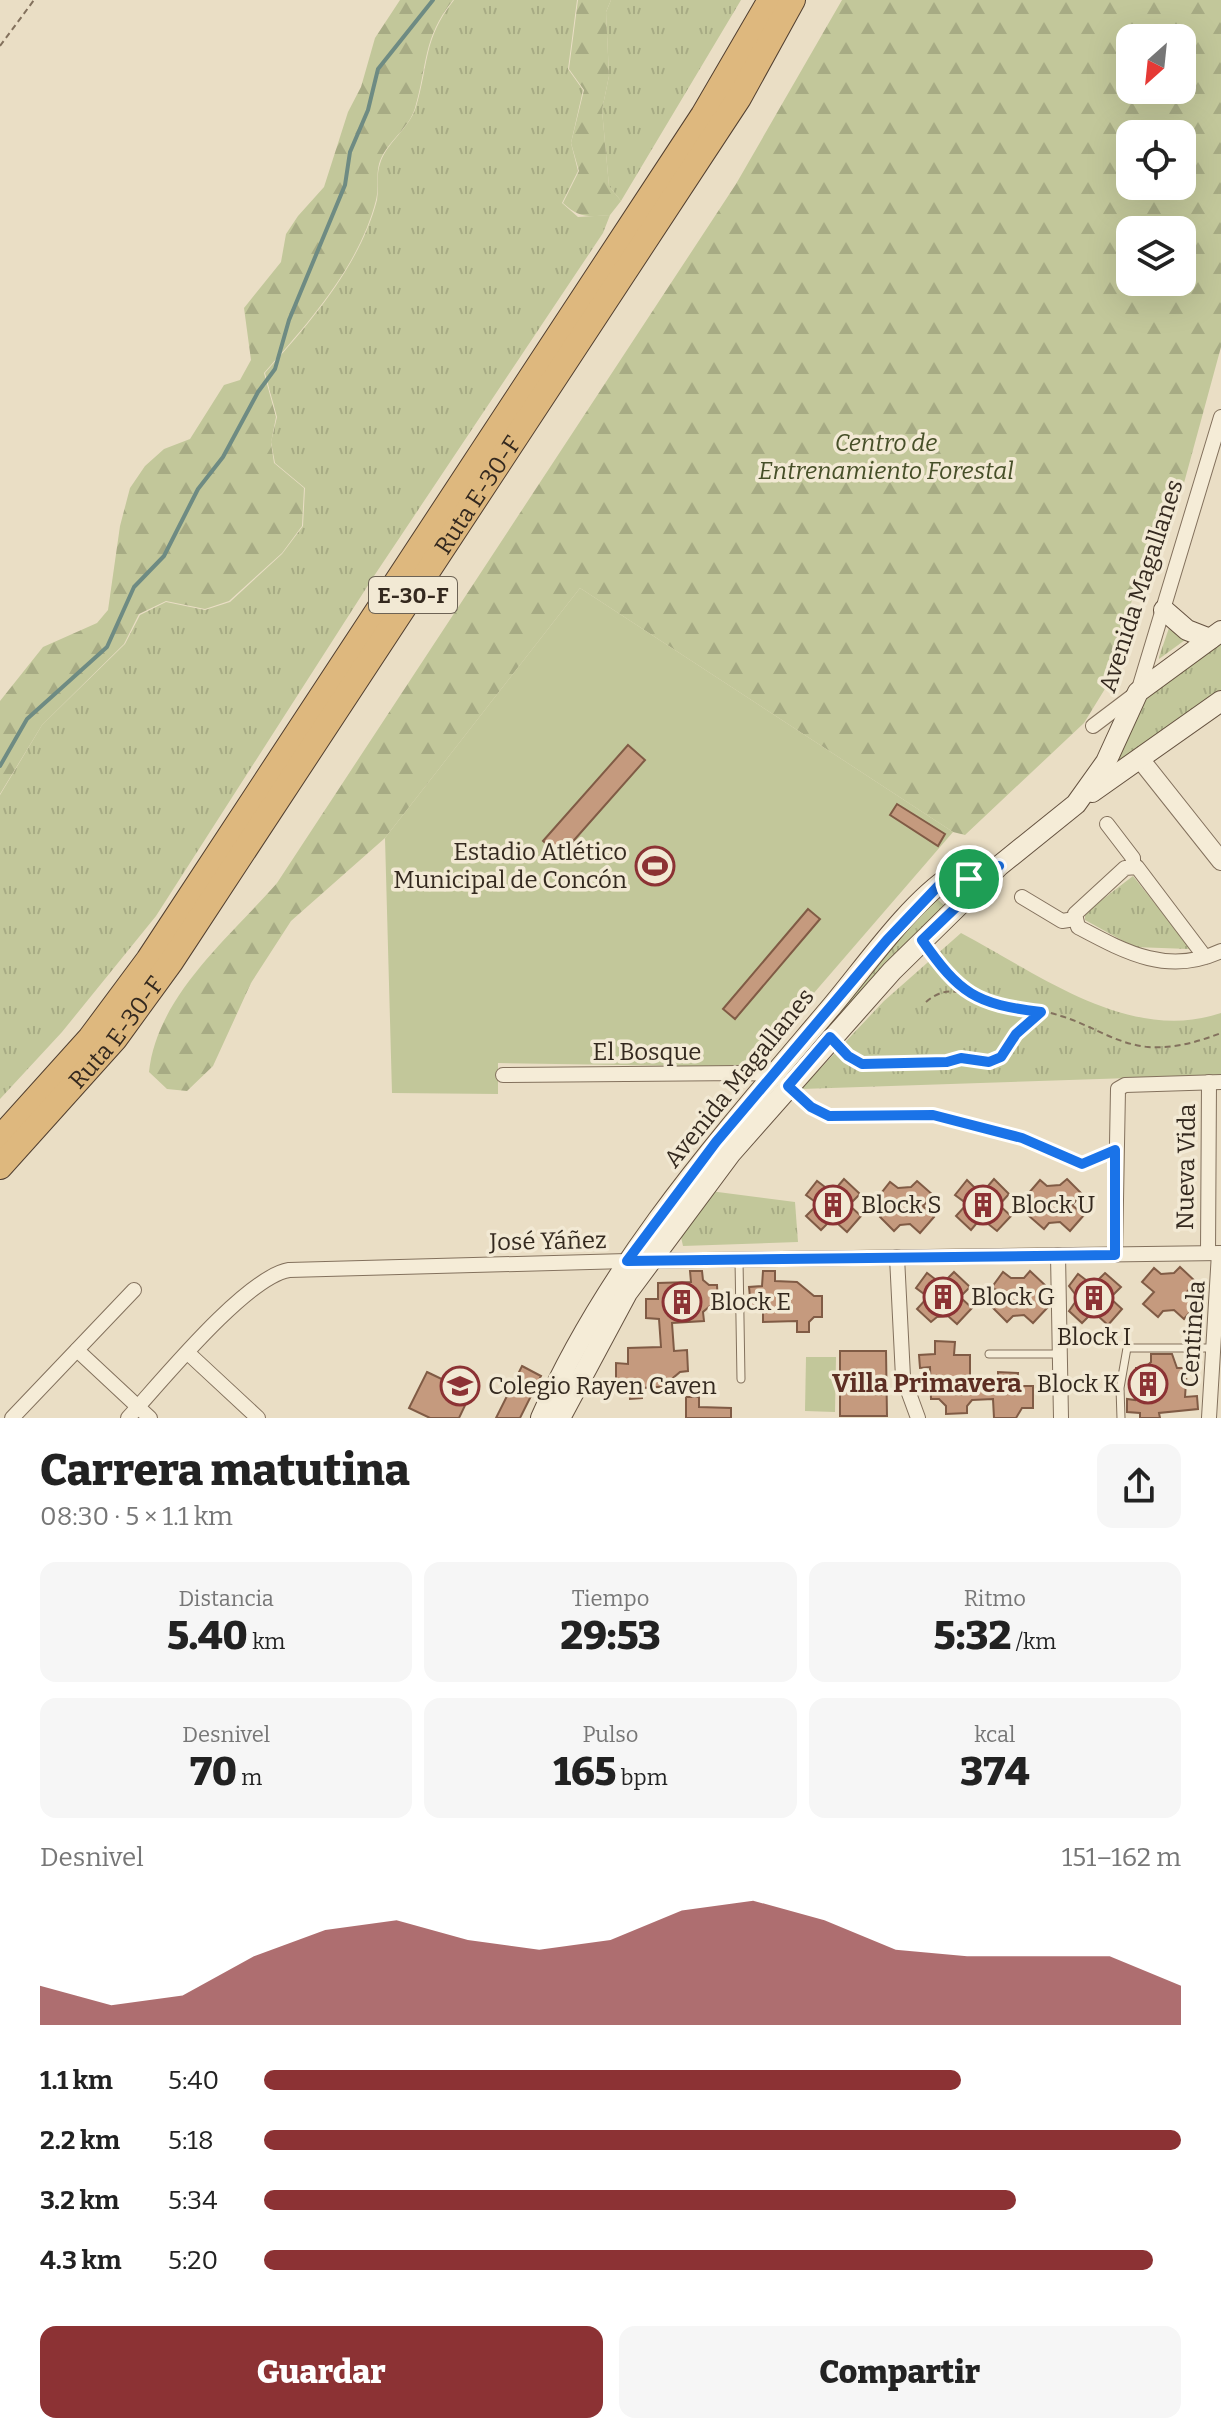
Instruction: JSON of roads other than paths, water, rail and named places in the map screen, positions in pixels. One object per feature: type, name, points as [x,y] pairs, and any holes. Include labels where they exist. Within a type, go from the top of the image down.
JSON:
[{"type":"highway","name":"Ruta E-30-F","points":[[0,1138],[90,1038],[148,960],[703,115],[770,0]]},
{"type":"highway","name":"Ruta E-30-F","points":[[0,1167],[88,1071],[171,962],[739,98],[793,0]]},
{"type":"main road","points":[[1164,610],[1187,630],[1216,635]]},
{"type":"main road","points":[[1138,692],[1216,635]]},
{"type":"main road","name":"Avenida Magallanes","points":[[541,1418],[569,1359],[627,1261],[716,1142],[830,1037],[922,940],[999,866],[1076,804],[1106,762],[1138,692]]},
{"type":"main road","points":[[1076,804],[1221,701]]},
{"type":"main road","name":"Avenida Magallanes","points":[[560,1418],[607,1328],[649,1261],[780,1080],[936,888],[951,876],[976,879],[999,866]]},
{"type":"main road","points":[[936,888],[950,896],[947,917]]},
{"type":"street","name":"Avenida Magallanes","points":[[1138,692],[1221,418]]},
{"type":"street","points":[[1093,726],[1138,692]]},
{"type":"street","points":[[1140,759],[1221,861]]},
{"type":"street","points":[[1107,824],[1133,858],[1133,866]]},
{"type":"street","points":[[1205,957],[1140,869],[1133,866],[1125,868],[1077,909],[1075,919],[1078,927],[1144,959],[1181,962],[1205,957],[1221,951]]},
{"type":"street","points":[[1022,897],[1062,921],[1075,919]]},
{"type":"street","name":"El Bosque","points":[[503,1075],[780,1080]]},
{"type":"street","points":[[1115,1255],[1118,1089],[1125,1085],[1215,1082]]},
{"type":"street","name":"Nueva Vida","points":[[1215,1082],[1216,1253]]},
{"type":"street","name":"José Yáñez","points":[[133,1412],[251,1290],[277,1272],[627,1261],[1216,1253]]},
{"type":"street","name":"Centinela","points":[[1209,1418],[1215,1348],[1216,1253]]},
{"type":"street","points":[[1058,1255],[1061,1418]]},
{"type":"street","points":[[897,1257],[903,1377],[918,1418]]},
{"type":"street","points":[[12,1418],[134,1290]]},
{"type":"street","points":[[77,1350],[133,1412],[150,1418]]},
{"type":"street","points":[[188,1353],[258,1418]]},
{"type":"lane","points":[[739,1260],[741,1379]]},
{"type":"lane","points":[[1121,1418],[1120,1388],[1127,1348],[1215,1348]]},
{"type":"lane","points":[[989,1354],[1061,1354]]},
{"type":"waterway","points":[[0,766],[27,719],[107,647],[134,587],[164,556],[198,489],[223,457],[258,392],[275,369],[289,320],[345,185],[350,152],[368,110],[378,69],[433,0]]},
{"type":"place","name":"Estadio Atlético Municipal de Concón","points":[[655,866]]},
{"type":"place","name":"Block S","points":[[833,1205]]},
{"type":"place","name":"Block U","points":[[983,1205]]},
{"type":"place","name":"Block G","points":[[943,1297]]},
{"type":"place","name":"Block I","points":[[1094,1298]]},
{"type":"place","name":"Block E","points":[[682,1302]]},
{"type":"place","name":"Block K","points":[[1148,1384]]},
{"type":"place","name":"Colegio Rayen Caven","points":[[460,1386]]},
{"type":"district","name":"Villa Primavera","points":[[927,1383]]},
{"type":"park label","name":"Centro de Entrenamiento Forestal","points":[[886,457]]}]
